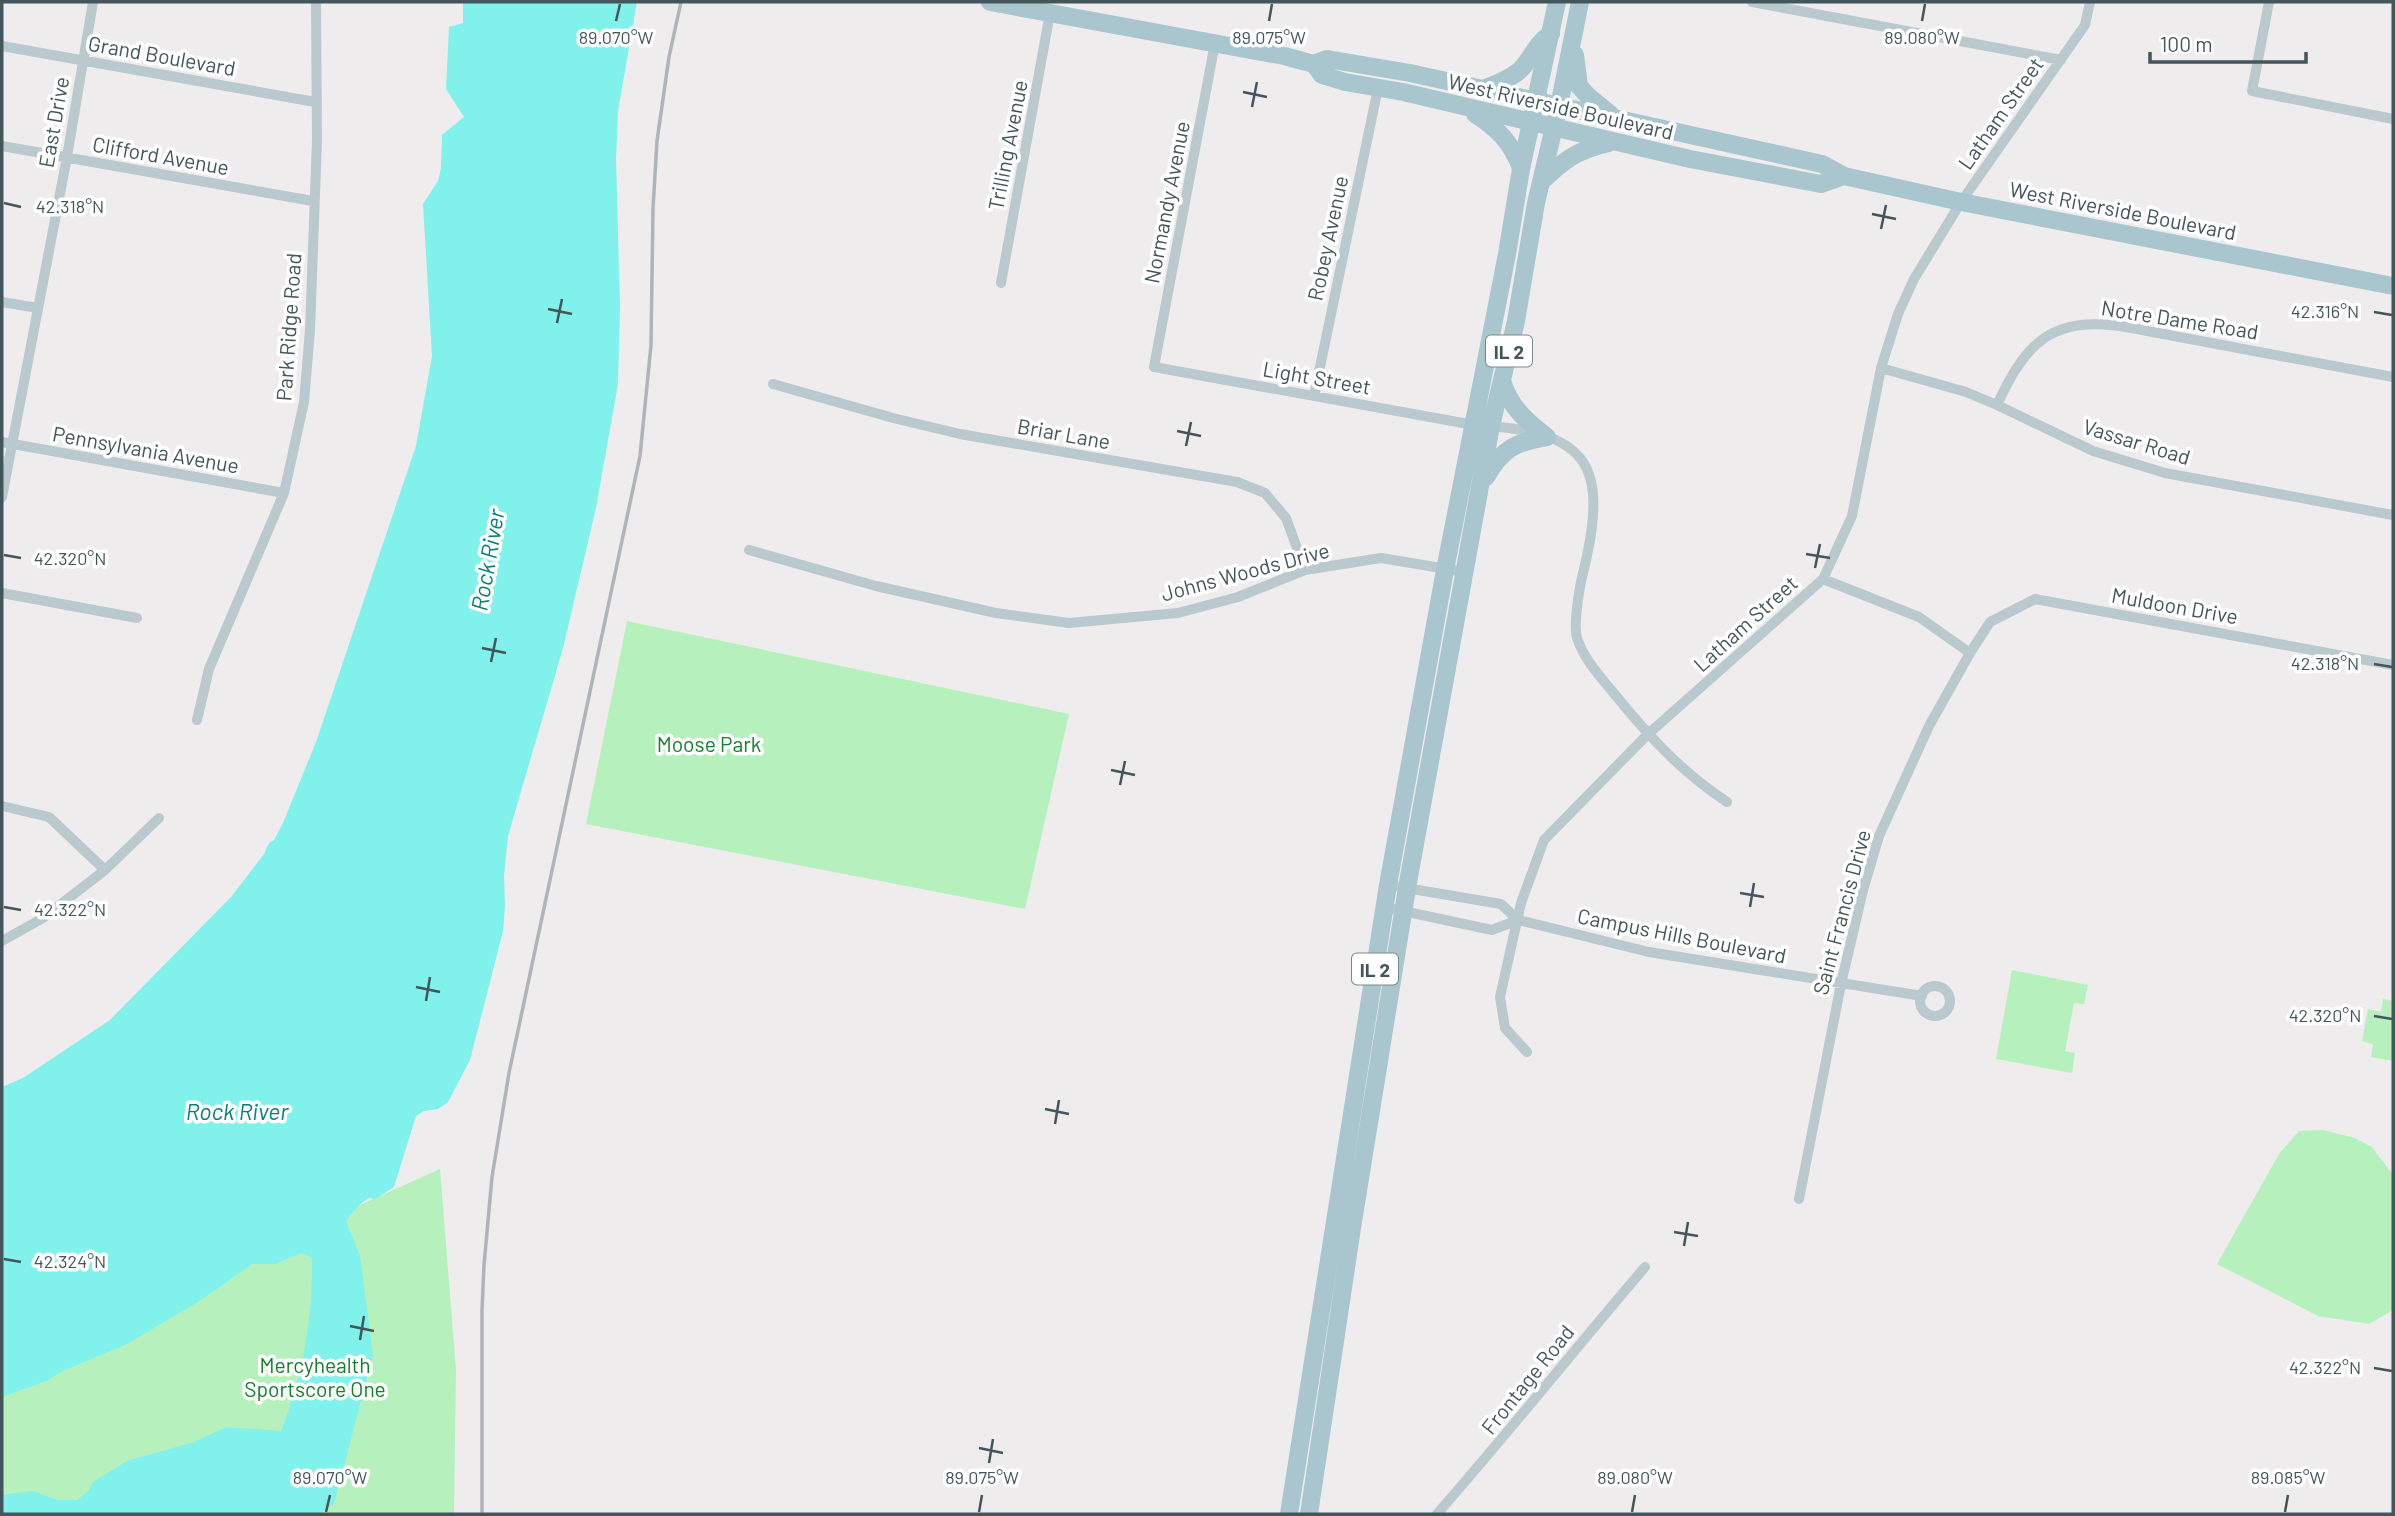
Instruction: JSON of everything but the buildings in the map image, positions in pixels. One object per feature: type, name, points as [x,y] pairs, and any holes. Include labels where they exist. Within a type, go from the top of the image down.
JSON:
[{"type":"main road","name":"West Riverside Boulevard","points":[[990,2],[1284,55],[1314,64],[1322,75],[1345,82],[1463,106],[1613,142],[1821,184],[1844,176]]},
{"type":"main road","name":"IL 2","points":[[1309,1514],[1407,888],[1480,486],[1483,426],[1521,169],[1557,2]]},
{"type":"main road","name":"IL 2","points":[[1289,1514],[1384,907],[1445,570],[1483,426],[1502,381],[1580,2]]},
{"type":"main road","points":[[1483,89],[1522,69],[1539,42],[1551,34]]},
{"type":"main road","points":[[1573,41],[1579,86],[1616,118]]},
{"type":"main road","name":"West Riverside Boulevard","points":[[1314,64],[1326,59],[1410,73],[1822,164],[1844,176],[1961,202],[2393,286]]},
{"type":"main road","points":[[1463,106],[1494,126],[1507,139],[1521,169]]},
{"type":"main road","points":[[1541,182],[1572,155],[1583,149],[1613,142]]},
{"type":"main road","points":[[1502,381],[1519,414],[1547,437]]},
{"type":"main road","points":[[1480,486],[1500,455],[1524,441],[1547,437]]},
{"type":"street","name":"East Drive","points":[[2,497],[7,443],[38,308],[93,2]]},
{"type":"street","name":"Park Ridge Road","points":[[197,720],[209,668],[284,493],[304,402],[317,140],[316,2]]},
{"type":"street","points":[[1752,2],[2061,60]]},
{"type":"street","name":"Latham Street","points":[[1527,1052],[1505,1028],[1500,997],[1525,892],[1544,840],[1647,735],[1823,579],[1852,516],[1881,368],[1898,314],[1914,279],[1961,202],[2085,25],[2090,2]]},
{"type":"street","points":[[2269,2],[2252,91],[2393,120]]},
{"type":"street","name":"Trilling Avenue","points":[[1001,283],[1050,13]]},
{"type":"street","name":"Normandy Avenue","points":[[1154,367],[1215,43]]},
{"type":"street","name":"Grand Boulevard","points":[[2,46],[315,102]]},
{"type":"street","name":"Robey Avenue","points":[[1314,396],[1378,88]]},
{"type":"street","name":"Clifford Avenue","points":[[2,146],[313,201]]},
{"type":"street","points":[[2,302],[38,308]]},
{"type":"street","name":"Notre Dame Road","points":[[1997,404],[2024,354],[2038,342],[2071,326],[2089,324],[2126,327],[2393,377]]},
{"type":"street","name":"Light Street","points":[[1154,367],[1483,426],[1522,430],[1547,437],[1574,450],[1585,464],[1595,496],[1590,546],[1580,586],[1576,635],[1587,660],[1647,735],[1696,782],[1727,802]]},
{"type":"street","name":"Vassar Road","points":[[1881,368],[1956,389],[1997,404],[2093,451],[2165,473],[2393,514]]},
{"type":"street","name":"Briar Lane","points":[[773,384],[960,434],[1237,482],[1265,493],[1286,518],[1305,570]]},
{"type":"street","name":"Pennsylvania Avenue","points":[[7,443],[284,493]]},
{"type":"street","name":"Johns Woods Drive","points":[[749,550],[876,586],[996,613],[1069,623],[1178,613],[1238,597],[1305,570],[1381,558],[1465,572]]},
{"type":"street","points":[[1823,579],[1919,617],[1970,653]]},
{"type":"street","points":[[2,593],[137,618]]},
{"type":"street","name":"Muldoon Drive","points":[[1970,653],[1990,622],[2035,599],[2393,665]]},
{"type":"street","name":"Saint Francis Drive","points":[[1799,1199],[1841,984],[1879,836],[1929,726],[1970,653]]},
{"type":"street","points":[[2,806],[49,817],[105,870]]},
{"type":"street","points":[[2,941],[43,918],[105,870],[159,818]]},
{"type":"street","name":"Campus Hills Boulevard","points":[[1388,885],[1501,904],[1518,920],[1649,952],[1922,996]]},
{"type":"street","name":"Campus Hills Boulevard","points":[[1384,907],[1492,930],[1518,920]]},
{"type":"street","name":"Frontage Road","points":[[1437,1514],[1496,1448],[1644,1266]]},
{"type":"green space","name":"Moose Park","points":[[627,621],[1069,714],[1025,909],[586,824]]},
{"type":"green space","points":[[2012,970],[2088,985],[2084,1004],[2074,1003],[2065,1051],[2075,1053],[2072,1073],[1996,1059]]},
{"type":"green space","points":[[2383,999],[2393,1001],[2393,1061],[2371,1057],[2373,1044],[2362,1041],[2368,1009],[2381,1012]]},
{"type":"green space","points":[[2323,1130],[2355,1138],[2372,1147],[2393,1175],[2393,1310],[2369,1324],[2318,1316],[2217,1264],[2279,1154],[2299,1131]]},
{"type":"green space","name":"Mercyhealth Sportscore One","points":[[440,1169],[456,1370],[454,1514],[2,1514],[2,1365]]},
{"type":"water","name":"Rock River","points":[[463,2],[637,2],[618,111],[618,384],[596,508],[563,648],[508,836],[503,931],[470,1060],[448,1102],[438,1109],[424,1111],[416,1116],[394,1187],[375,1199],[369,1198],[360,1204],[346,1221],[360,1256],[373,1355],[334,1504],[319,1514],[2,1514],[2,1495],[33,1491],[57,1500],[77,1500],[89,1490],[93,1482],[127,1461],[194,1442],[226,1427],[281,1431],[289,1410],[301,1368],[311,1302],[312,1258],[301,1253],[276,1264],[252,1264],[201,1300],[127,1344],[46,1381],[2,1397],[2,1087],[23,1078],[110,1020],[231,897],[264,854],[269,843],[274,840],[283,823],[316,742],[416,446],[432,356],[423,204],[438,181],[442,135],[464,117],[446,89],[449,27],[463,23]]},
{"type":"railway","points":[[482,1514],[482,1310],[492,1177],[509,1073],[640,456],[651,345],[657,141],[669,57],[681,2]]}]
